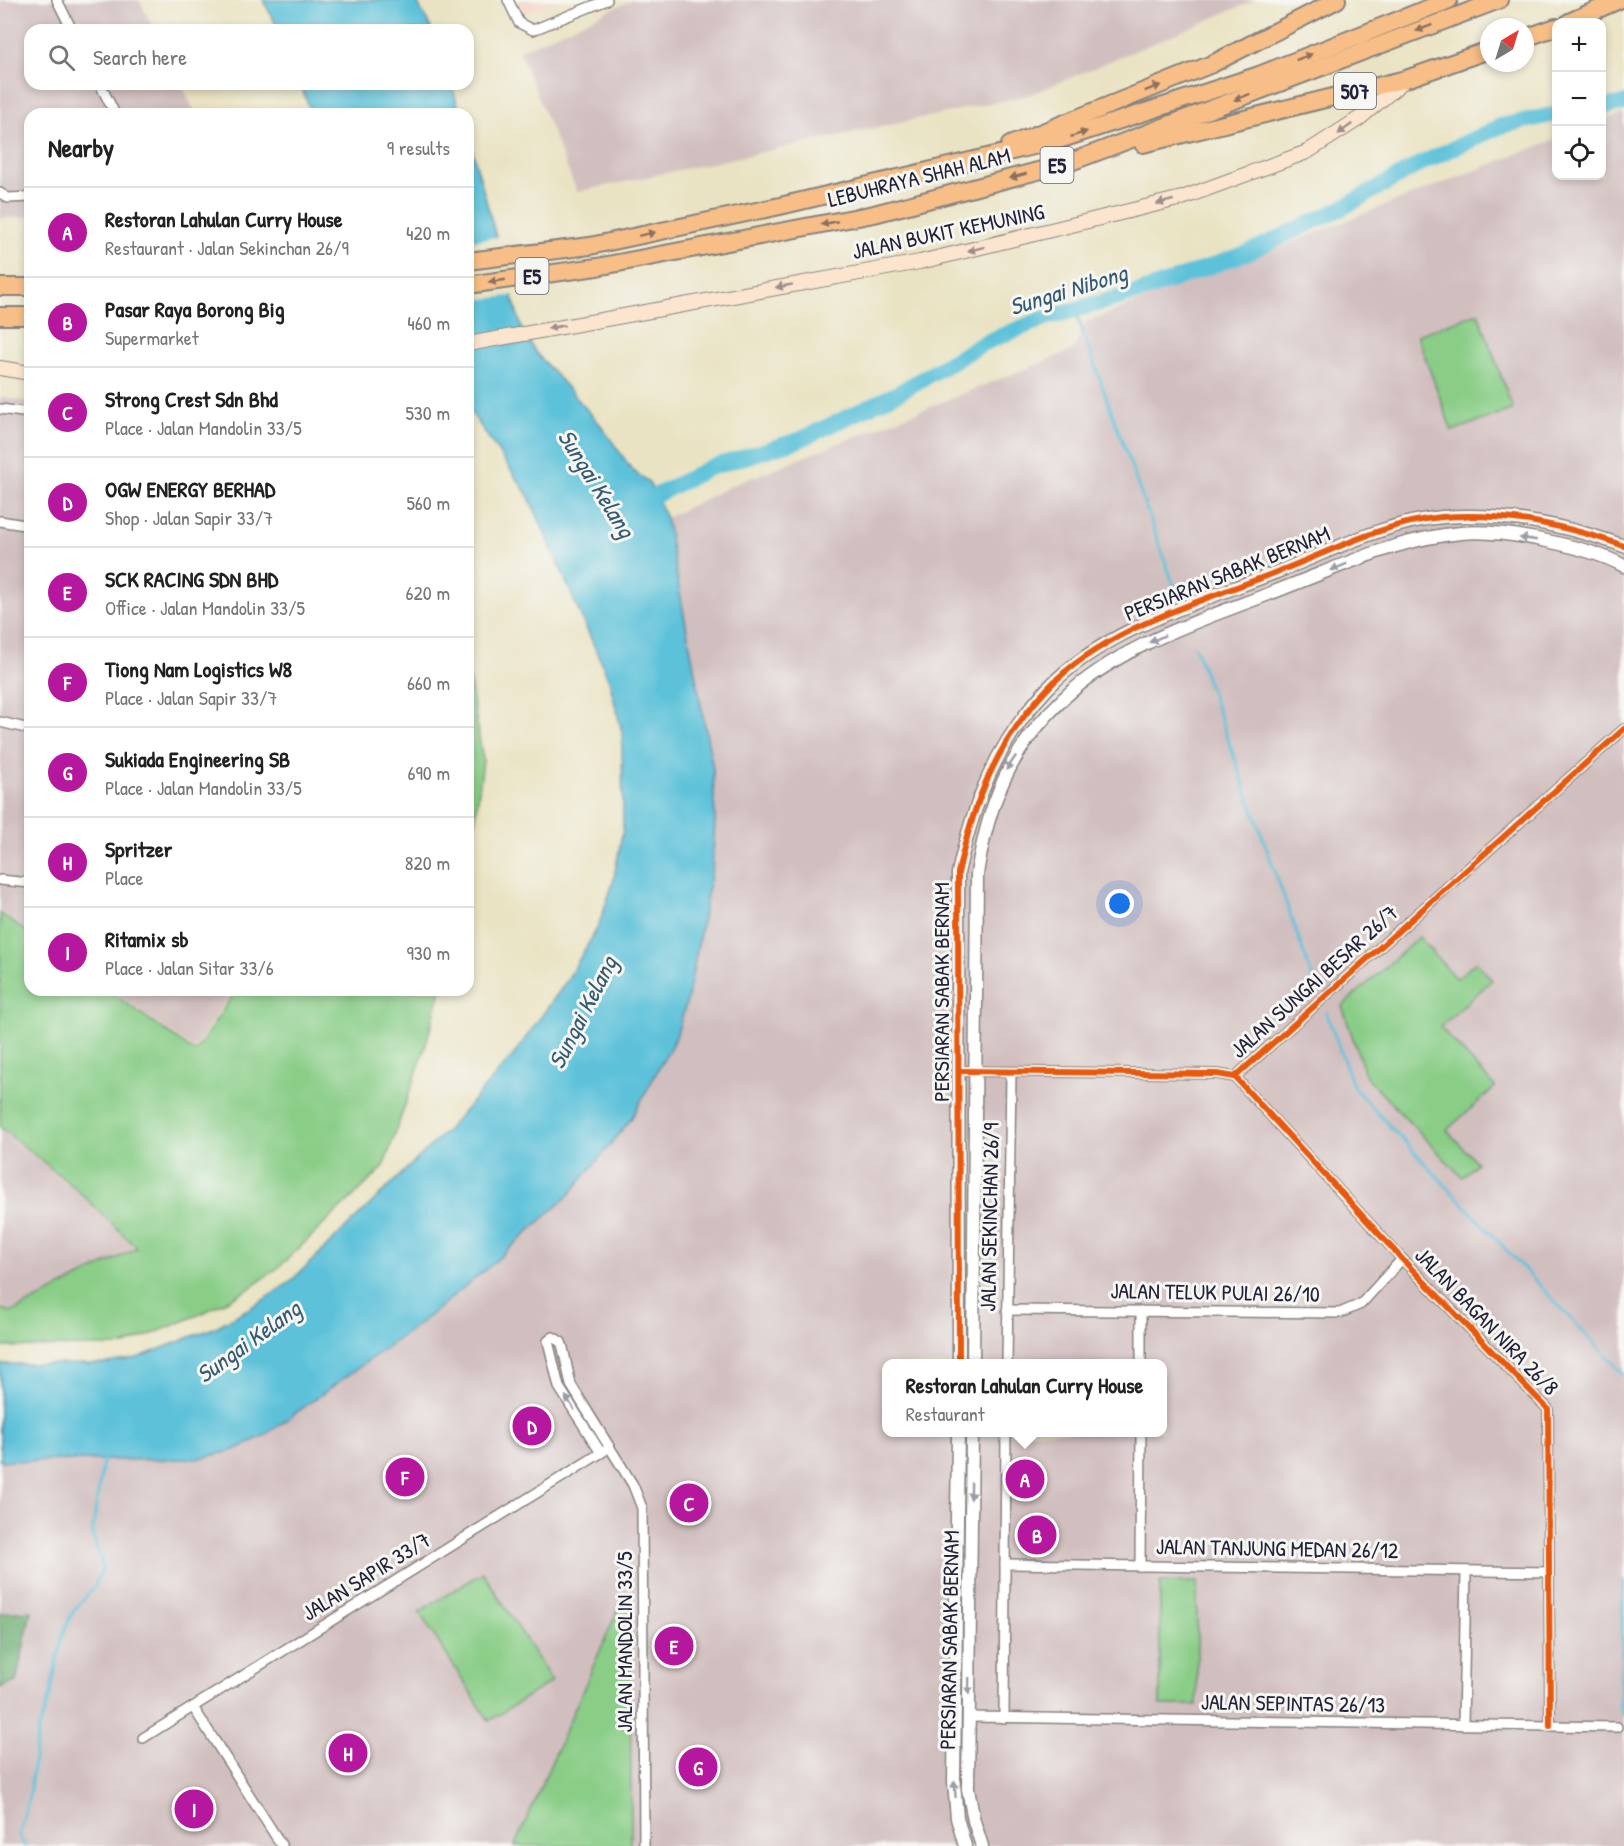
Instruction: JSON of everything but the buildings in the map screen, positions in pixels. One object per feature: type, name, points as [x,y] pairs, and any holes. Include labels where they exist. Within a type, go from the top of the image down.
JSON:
[{"type":"highway","points":[[962,165],[1046,129],[1212,64],[1337,0]]},
{"type":"highway","name":"LEBUHRAYA SHAH ALAM","points":[[474,260],[590,246],[962,165],[1059,141],[1259,75],[1449,0]]},
{"type":"highway","name":"LEBUHRAYA SHAH ALAM","points":[[474,284],[597,267],[873,214],[1068,163],[1499,0]]},
{"type":"highway","points":[[1577,18],[1601,5],[1619,0]]},
{"type":"highway","points":[[1601,5],[1624,5]]},
{"type":"highway","points":[[1534,35],[1552,29]]},
{"type":"highway","name":"507","points":[[1068,163],[1406,79],[1480,53]]},
{"type":"highway","points":[[0,287],[24,286]]},
{"type":"highway","points":[[0,316],[24,316]]},
{"type":"main road","name":"JALAN BUKIT KEMUNING","points":[[474,343],[920,262],[1182,198],[1307,152],[1360,118],[1406,79]]},
{"type":"main road","points":[[0,368],[24,372]]},
{"type":"street","points":[[57,0],[69,24]]},
{"type":"street","points":[[508,0],[513,15],[526,28],[539,30],[606,0]]},
{"type":"street","points":[[103,90],[112,108]]},
{"type":"street","points":[[0,193],[8,198],[24,197]]},
{"type":"street","points":[[0,409],[24,412]]},
{"type":"street","name":"PERSIARAN SABAK BERNAM","points":[[958,1359],[960,1071],[958,873],[969,823],[992,765],[1017,723],[1050,686],[1083,659],[1128,631],[1379,531],[1439,517],[1472,516],[1552,523],[1624,546]]},
{"type":"street","points":[[0,522],[24,525]]},
{"type":"street","points":[[1549,543],[1552,523]]},
{"type":"street","name":"PERSIARAN SABAK BERNAM","points":[[973,1359],[977,874],[984,828],[1005,771],[1032,733],[1063,698],[1103,667],[1133,650],[1399,543],[1461,532],[1490,533],[1549,543],[1610,558],[1624,566]]},
{"type":"street","points":[[0,722],[24,728]]},
{"type":"street","name":"JALAN SUNGAI BESAR 26/7","points":[[960,1071],[1217,1074],[1235,1077],[1624,729]]},
{"type":"street","points":[[0,880],[24,882]]},
{"type":"street","name":"JALAN SEKINCHAN 26/9","points":[[1007,1359],[1011,1072]]},
{"type":"street","name":"JALAN BAGAN NIRA 26/8","points":[[1235,1077],[1402,1259],[1548,1409],[1550,1726]]},
{"type":"street","name":"JALAN TELUK PULAI 26/10","points":[[1006,1310],[1340,1313],[1361,1304],[1402,1259]]},
{"type":"street","points":[[1141,1311],[1141,1359]]},
{"type":"street","name":"JALAN MANDOLIN 33/5","points":[[601,1453],[559,1387],[548,1341],[553,1337],[561,1342],[571,1385],[633,1485],[642,1508],[644,1846]]},
{"type":"street","name":"PERSIARAN SABAK BERNAM","points":[[958,1437],[954,1783],[957,1818],[965,1846]]},
{"type":"street","name":"PERSIARAN SABAK BERNAM","points":[[972,1437],[968,1789],[974,1821],[982,1846]]},
{"type":"street","points":[[1004,1718],[1006,1437]]},
{"type":"street","points":[[1140,1566],[1141,1437]]},
{"type":"street","name":"JALAN SAPIR 33/7","points":[[143,1738],[610,1447]]},
{"type":"street","name":"JALAN TANJUNG MEDAN 26/12","points":[[1005,1564],[1548,1572]]},
{"type":"street","points":[[1463,1725],[1466,1571]]},
{"type":"street","points":[[193,1707],[282,1846]]},
{"type":"street","name":"JALAN SEPINTAS 26/13","points":[[969,1717],[1617,1728]]},
{"type":"shaded area","points":[[0,0],[139,0],[151,24],[24,24],[24,90],[184,90],[193,108],[24,108],[24,217],[0,218]]},
{"type":"shaded area","points":[[517,0],[556,0],[523,15]]},
{"type":"shaded area","points":[[632,0],[1256,0],[1029,95],[577,192],[519,51]]},
{"type":"shaded area","points":[[1624,113],[1624,1846],[0,1846],[0,1461],[54,1458],[140,1460],[631,1119],[676,1037],[688,997],[712,869],[715,821],[713,769],[666,518],[733,485],[1073,350],[1086,322],[1552,141],[1552,180],[1606,180],[1606,120]]},
{"type":"shaded area","points":[[0,397],[24,401],[24,928],[0,911]]},
{"type":"shaded area","points":[[119,996],[229,996],[194,1049]]},
{"type":"shaded area","points":[[0,1129],[74,1189],[136,1249],[12,1311],[0,1308]]},
{"type":"green space","points":[[1478,313],[1513,409],[1452,431],[1417,335]]},
{"type":"green space","points":[[474,707],[483,760],[474,829]]},
{"type":"green space","points":[[0,913],[24,930],[24,996],[116,996],[195,1052],[232,996],[439,996],[424,1051],[383,1168],[278,1268],[247,1290],[203,1313],[123,1346],[0,1347],[0,1309],[12,1312],[137,1248],[75,1188],[0,1127]]},
{"type":"green space","points":[[1419,937],[1456,979],[1476,962],[1492,980],[1440,1027],[1495,1087],[1447,1130],[1477,1163],[1462,1177],[1366,1077],[1342,1006]]},
{"type":"green space","points":[[483,1572],[552,1681],[489,1721],[419,1612]]},
{"type":"green space","points":[[1160,1582],[1197,1582],[1197,1705],[1160,1705]]},
{"type":"green space","points":[[630,1597],[631,1846],[515,1846],[623,1598]]},
{"type":"green space","points":[[31,1611],[16,1682],[0,1688],[0,1613]]},
{"type":"water","points":[[263,0],[416,0],[429,24],[276,24]]},
{"type":"water","points":[[302,90],[453,90],[459,108],[310,108]]},
{"type":"water","name":"Sungai Kelang","points":[[474,157],[521,327],[536,353],[599,423],[633,471],[649,482],[666,518],[713,769],[715,821],[712,869],[688,997],[676,1037],[631,1119],[569,1195],[490,1266],[423,1321],[265,1435],[235,1450],[197,1459],[0,1461],[0,1364],[102,1364],[137,1358],[216,1327],[290,1282],[447,1130],[512,1057],[566,982],[598,927],[613,883],[623,829],[622,732],[609,680],[528,495],[474,417]]},
{"type":"pier","points":[[500,237],[516,295],[474,300],[474,240]]},
{"type":"waterway","name":"Sungai Nibong","points":[[1606,106],[1624,103]]},
{"type":"waterway","name":"Sungai Nibong","points":[[637,505],[709,468],[799,440],[898,393],[984,343],[1045,318],[1143,291],[1249,252],[1342,208],[1422,163],[1501,126],[1552,115]]},
{"type":"waterway","points":[[1075,310],[1177,594]]},
{"type":"waterway","points":[[1195,647],[1315,984]]},
{"type":"waterway","points":[[1326,1012],[1354,1088],[1624,1375]]},
{"type":"waterway","points":[[25,1846],[19,1836],[29,1796],[38,1731],[50,1695],[62,1636],[72,1613],[94,1587],[103,1568],[92,1533],[104,1455]]},
{"type":"waterway","points":[[1624,1581],[1620,1709],[1624,1715]]},
{"type":"cycle path","points":[[959,1359],[958,873],[964,846],[990,773],[1001,751],[1030,708],[1072,667],[1098,648],[1127,632],[1190,604],[1360,538],[1401,525],[1442,517],[1512,518],[1557,526],[1624,546]]},
{"type":"cycle path","points":[[960,1071],[1217,1074],[1235,1077],[1624,729]]},
{"type":"cycle path","points":[[1235,1077],[1402,1259],[1548,1409],[1550,1726]]},
{"type":"place","name":"OGW ENERGY BERHAD","points":[[532,1426]]},
{"type":"place","name":"Tiong Nam Logistics W8","points":[[405,1477]]},
{"type":"place","name":"Restoran Lahulan Curry House","points":[[1025,1479]]},
{"type":"place","name":"Strong Crest Sdn Bhd","points":[[689,1503]]},
{"type":"place","name":"Pasar Raya Borong Big","points":[[1037,1535]]},
{"type":"place","name":"SCK RACING SDN BHD","points":[[674,1646]]},
{"type":"place","name":"Spritzer","points":[[348,1753]]},
{"type":"place","name":"Sukiada Engineering SB","points":[[698,1767]]},
{"type":"place","name":"Ritamix sb","points":[[194,1809]]}]
